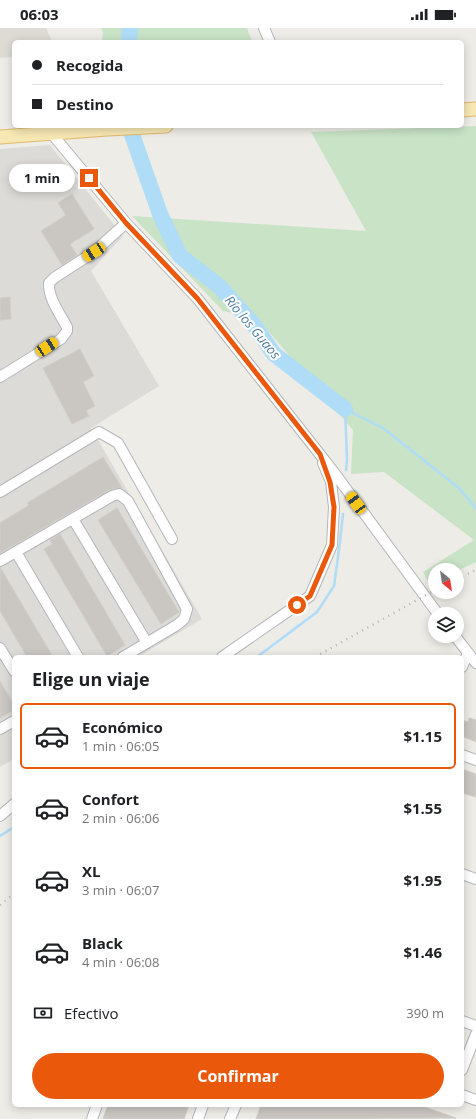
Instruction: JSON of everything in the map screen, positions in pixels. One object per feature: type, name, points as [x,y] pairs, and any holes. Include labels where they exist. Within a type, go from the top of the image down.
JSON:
[{"type":"main road","points":[[464,110],[476,109]]},
{"type":"main road","points":[[0,137],[128,128]]},
{"type":"street","points":[[264,28],[269,40]]},
{"type":"street","points":[[52,134],[126,223],[197,298],[320,454],[433,607]]},
{"type":"street","points":[[0,377],[60,339],[67,331],[67,327],[54,303],[49,289],[49,283],[54,278],[94,252],[126,223]]},
{"type":"street","points":[[0,492],[98,432],[118,443],[172,539]]},
{"type":"street","points":[[225,655],[310,596],[332,545],[334,507],[330,482],[320,454]]},
{"type":"street","points":[[0,561],[112,496],[120,494],[128,501],[187,609],[184,619],[177,625],[126,655]]},
{"type":"street","points":[[73,519],[147,643]]},
{"type":"street","points":[[16,552],[77,655]]},
{"type":"street","points":[[462,643],[472,654],[476,663]]},
{"type":"street","points":[[0,648],[12,668]]},
{"type":"street","points":[[464,664],[472,654]]},
{"type":"street","points":[[0,729],[12,722]]},
{"type":"street","points":[[464,756],[476,760]]},
{"type":"street","points":[[0,816],[12,806]]},
{"type":"street","points":[[464,875],[476,879]]},
{"type":"street","points":[[464,1022],[476,1026]]},
{"type":"street","points":[[464,1065],[476,1034]]},
{"type":"street","points":[[464,1096],[476,1100]]},
{"type":"street","points":[[92,1119],[96,1107]]},
{"type":"street","points":[[198,1119],[202,1107]]},
{"type":"street","points":[[230,1119],[235,1107]]},
{"type":"shaded area","points":[[0,28],[46,28],[51,40],[12,40],[12,57],[0,58]]},
{"type":"shaded area","points":[[50,145],[123,236],[91,271],[159,386],[91,428],[202,619],[141,655],[12,655],[12,760],[0,767],[0,149]]},
{"type":"green space","points":[[101,28],[247,28],[251,40],[102,40],[103,32]]},
{"type":"green space","points":[[464,126],[476,126],[476,562],[464,568],[464,563],[437,563],[474,540],[384,472],[351,474],[353,430],[257,318],[223,311],[132,216],[366,231],[311,132],[464,128]]},
{"type":"green space","points":[[428,569],[428,581],[423,572]]},
{"type":"building","points":[[72,194],[94,229],[70,244],[77,255],[62,265],[41,231],[66,215],[58,203]]},
{"type":"building","points":[[10,297],[11,319],[0,320],[0,298]]},
{"type":"building","points":[[80,349],[94,376],[83,382],[95,406],[86,411],[89,416],[72,424],[43,368]]},
{"type":"building","points":[[103,457],[122,488],[109,490],[0,553],[0,523],[29,505],[27,503]]},
{"type":"building","points":[[117,508],[179,612],[161,624],[98,520]]},
{"type":"building","points":[[60,534],[125,645],[109,655],[106,655],[44,549],[52,544],[50,540]]},
{"type":"building","points":[[0,567],[52,655],[26,655],[0,611]]},
{"type":"building","points":[[0,681],[12,702],[12,711],[0,718]]},
{"type":"building","points":[[469,718],[476,720],[476,742],[464,737],[464,721],[468,722]]},
{"type":"building","points":[[464,770],[476,774],[476,797],[464,794]]},
{"type":"building","points":[[107,1107],[188,1107],[184,1119],[103,1119]]},
{"type":"building","points":[[260,1107],[425,1107],[456,1118],[256,1119]]},
{"type":"waterway","name":"Río los Guaos","points":[[129,40],[130,28]]},
{"type":"waterway","name":"Río los Guaos","points":[[130,128],[160,214],[180,256],[219,286],[254,325],[274,354],[345,409]]},
{"type":"waterway","name":"Río los Guaos","points":[[346,470],[345,409],[383,428],[460,489],[476,509]]},
{"type":"waterway","points":[[260,655],[317,612],[334,586],[343,514]]},
{"type":"waterway","points":[[0,836],[12,828]]},
{"type":"railway","points":[[464,576],[476,570]]},
{"type":"railway","points":[[319,655],[428,594]]},
{"type":"railway","points":[[0,905],[12,896]]},
{"type":"route","points":[[89,178],[126,223],[197,298],[320,454],[330,482],[334,507],[332,545],[310,596],[297,605]]}]
